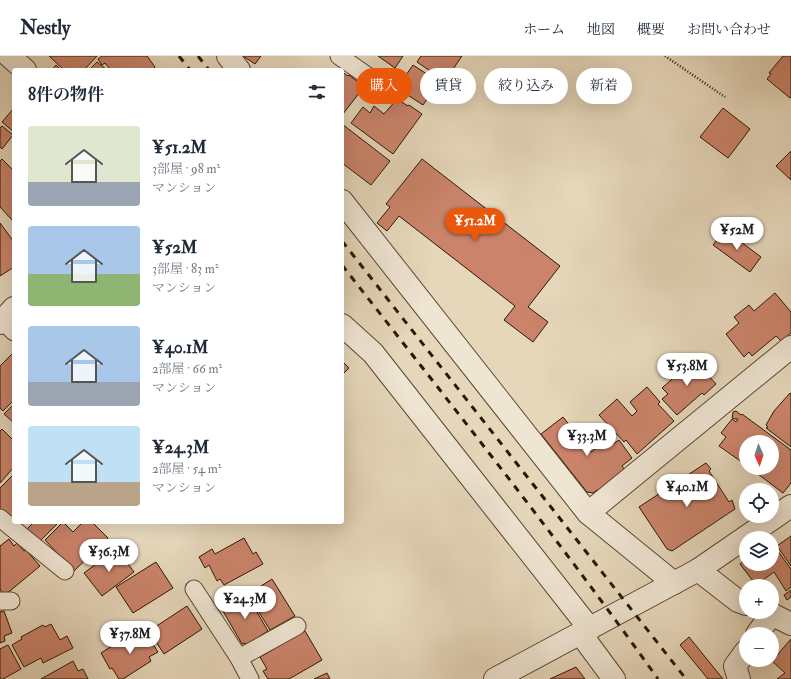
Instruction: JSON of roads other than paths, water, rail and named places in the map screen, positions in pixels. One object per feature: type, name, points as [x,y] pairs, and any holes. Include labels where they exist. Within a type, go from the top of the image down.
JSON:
[{"type":"street","points":[[9,56],[23,68]]},
{"type":"street","points":[[228,56],[237,68]]},
{"type":"street","points":[[344,204],[588,513],[674,583]]},
{"type":"street","points":[[344,327],[374,353],[585,631],[614,679]]},
{"type":"street","points":[[588,513],[791,347]]},
{"type":"street","points":[[495,679],[698,570],[791,506]]},
{"type":"street","points":[[698,570],[739,601]]},
{"type":"street","points":[[779,618],[791,624]]},
{"type":"street","points":[[739,660],[735,666],[739,679]]},
{"type":"lane","points":[[339,56],[356,68]]},
{"type":"lane","points":[[0,518],[65,571]]},
{"type":"lane","points":[[194,589],[239,658],[250,679]]},
{"type":"lane","points":[[239,658],[297,626]]},
{"type":"railway","points":[[179,56],[188,68]]},
{"type":"railway","points":[[198,56],[207,68]]},
{"type":"railway","points":[[344,244],[686,679]]},
{"type":"railway","points":[[344,268],[542,522],[658,679]]}]
